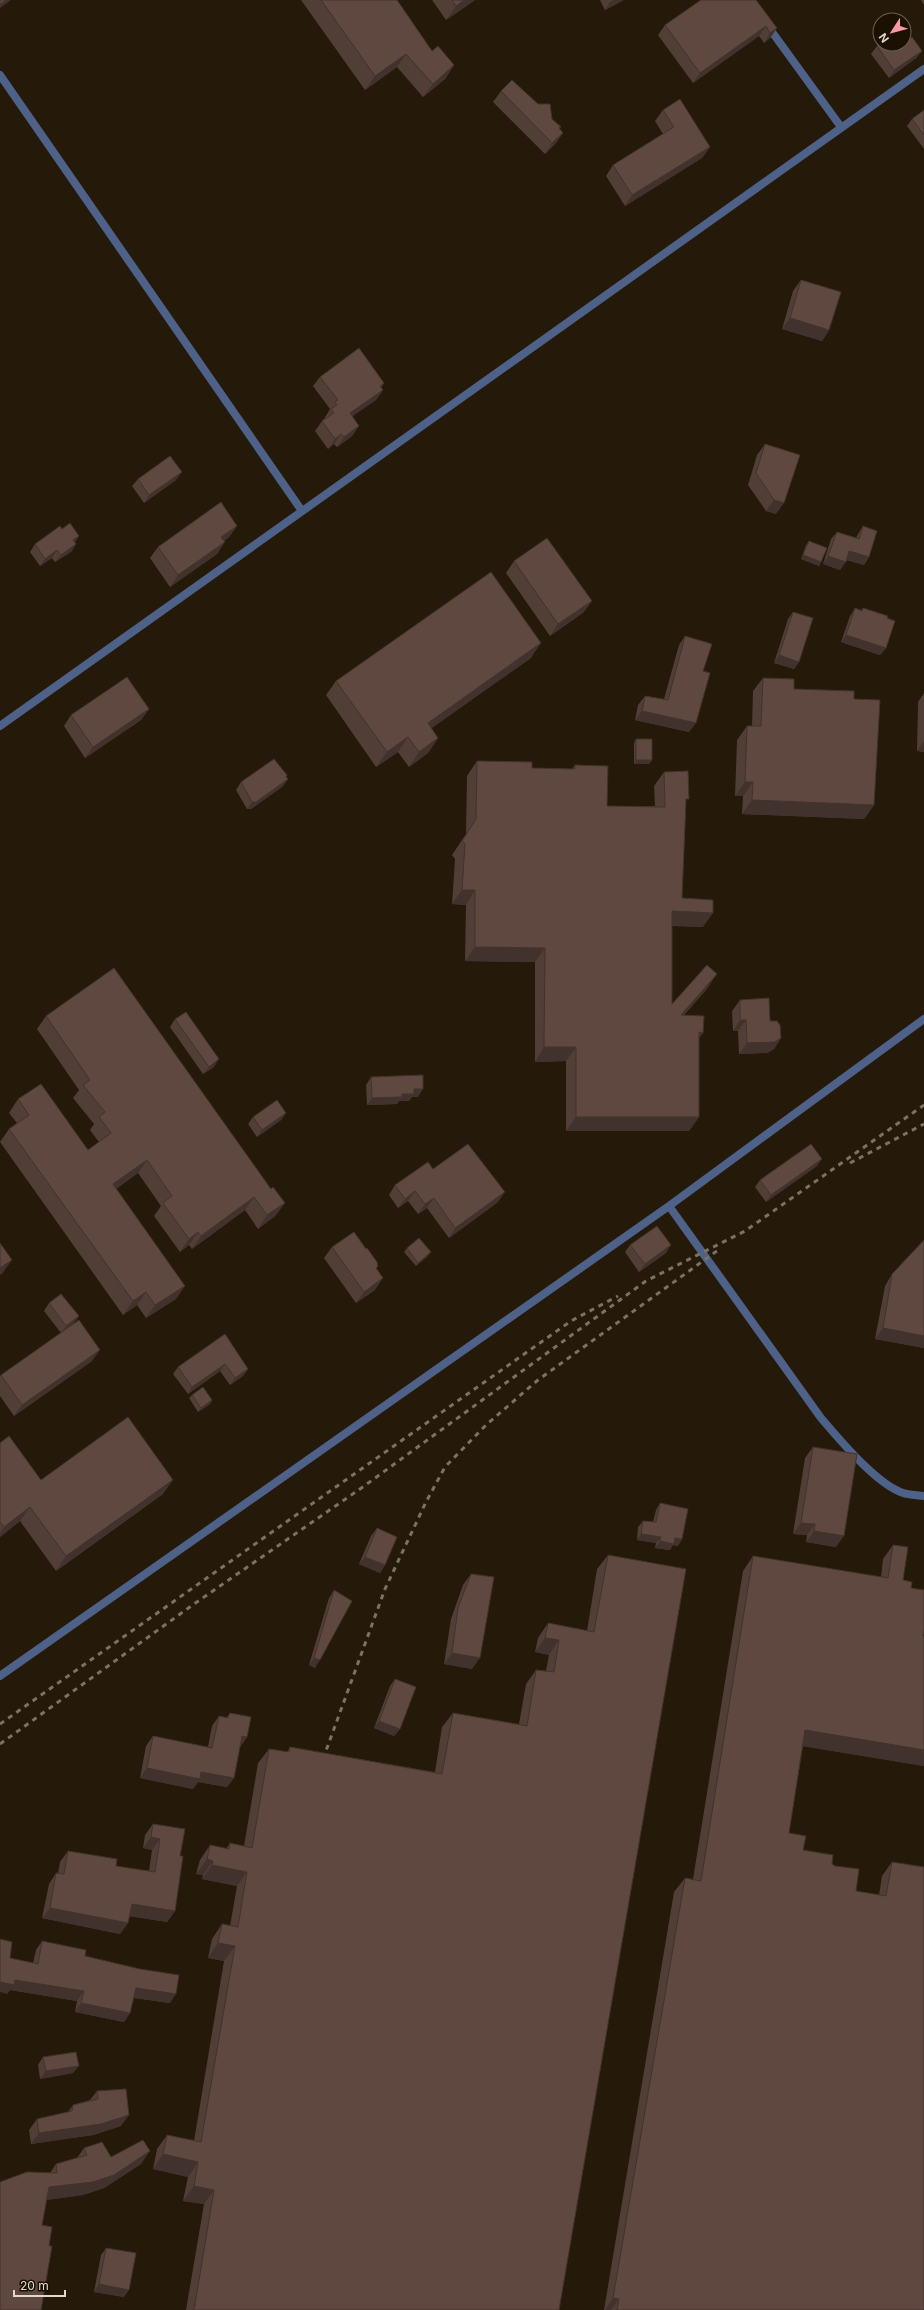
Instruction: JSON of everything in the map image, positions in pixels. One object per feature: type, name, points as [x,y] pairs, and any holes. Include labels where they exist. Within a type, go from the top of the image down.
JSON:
[{"type":"lane","points":[[763,19],[841,127]]},
{"type":"lane","points":[[0,726],[924,69]]},
{"type":"lane","points":[[0,75],[302,511]]},
{"type":"lane","points":[[0,1676],[669,1206],[924,1019]]},
{"type":"lane","points":[[669,1206],[821,1418],[849,1451],[877,1476],[902,1493],[924,1496]]},
{"type":"building","points":[[0,0],[6,0],[0,5]]},
{"type":"building","points":[[321,0],[397,0],[432,51],[438,46],[454,65],[433,84],[406,54],[375,76]]},
{"type":"building","points":[[452,0],[464,0],[456,6]]},
{"type":"building","points":[[701,0],[756,0],[777,28],[770,33],[766,26],[700,73],[665,25]]},
{"type":"building","points":[[912,37],[922,51],[894,70],[881,52],[912,52]]},
{"type":"building","points":[[512,80],[538,104],[550,104],[552,119],[561,127],[559,128],[563,133],[552,143],[501,91]]},
{"type":"building","points":[[680,99],[710,147],[632,195],[613,165],[674,127],[663,110]]},
{"type":"building","points":[[924,110],[924,135],[912,119]]},
{"type":"building","points":[[801,280],[841,292],[829,330],[790,318]]},
{"type":"building","points":[[359,348],[384,383],[380,386],[383,390],[350,413],[359,426],[344,437],[341,434],[335,439],[322,421],[334,413],[331,409],[337,405],[335,402],[338,400],[320,377]]},
{"type":"building","points":[[765,444],[800,455],[784,503],[774,500],[756,473]]},
{"type":"building","points":[[170,456],[182,472],[149,495],[138,479]]},
{"type":"building","points":[[221,502],[237,526],[221,537],[225,542],[178,575],[158,547]]},
{"type":"building","points":[[70,523],[79,536],[73,540],[76,544],[61,555],[57,550],[45,559],[35,544],[60,526],[62,529]]},
{"type":"building","points":[[863,526],[877,531],[869,557],[849,551],[846,562],[828,556],[837,532],[859,539]]},
{"type":"building","points":[[547,538],[592,601],[558,624],[514,561]]},
{"type":"building","points":[[809,541],[827,548],[821,562],[803,555]]},
{"type":"building","points":[[491,572],[541,643],[428,723],[438,738],[419,752],[408,737],[387,752],[336,681]]},
{"type":"building","points":[[855,608],[862,611],[863,608],[888,616],[887,618],[895,621],[886,648],[846,635]]},
{"type":"building","points":[[793,612],[813,618],[799,662],[779,655]]},
{"type":"building","points":[[685,636],[712,644],[703,671],[710,673],[696,723],[642,711],[645,696],[668,700]]},
{"type":"building","points":[[127,677],[149,709],[93,747],[71,715]]},
{"type":"building","points":[[763,678],[794,679],[794,689],[854,691],[854,699],[880,700],[874,805],[752,800],[753,782],[745,782],[747,726],[761,726]]},
{"type":"building","points":[[636,739],[652,739],[652,760],[636,760]]},
{"type":"building","points":[[274,759],[287,775],[286,777],[288,779],[256,802],[252,802],[241,782]]},
{"type":"building","points":[[477,761],[532,762],[532,768],[575,769],[575,765],[608,766],[607,806],[665,807],[664,772],[688,771],[689,799],[686,799],[682,898],[713,900],[713,913],[672,911],[672,1004],[707,965],[717,974],[681,1015],[704,1016],[703,1033],[699,1032],[699,1117],[576,1117],[576,1047],[544,1047],[545,948],[475,947],[475,890],[462,890],[465,844],[462,841],[476,819]]},
{"type":"building","points":[[114,968],[271,1189],[273,1187],[285,1203],[267,1215],[254,1197],[201,1236],[198,1232],[189,1239],[163,1203],[172,1196],[147,1160],[113,1184],[185,1286],[155,1305],[146,1292],[133,1301],[9,1129],[29,1115],[18,1099],[41,1084],[88,1150],[111,1133],[99,1117],[105,1112],[83,1085],[90,1080],[46,1016]]},
{"type":"building","points":[[769,998],[770,1021],[777,1021],[780,1025],[781,1038],[775,1042],[747,1043],[746,1020],[740,1020],[740,1000]]},
{"type":"building","points":[[186,1012],[219,1059],[209,1067],[175,1019]]},
{"type":"building","points":[[423,1075],[423,1089],[414,1089],[414,1094],[402,1094],[402,1097],[372,1098],[371,1077]]},
{"type":"building","points":[[277,1100],[286,1113],[262,1130],[253,1117]]},
{"type":"building","points":[[468,1144],[505,1192],[455,1228],[434,1198],[425,1204],[415,1191],[405,1199],[395,1185],[428,1162],[433,1169]]},
{"type":"building","points":[[811,1144],[822,1159],[771,1195],[760,1180]]},
{"type":"building","points":[[657,1226],[671,1245],[645,1264],[630,1245]]},
{"type":"building","points":[[354,1232],[377,1262],[378,1266],[376,1268],[383,1278],[364,1292],[332,1247]]},
{"type":"building","points":[[419,1238],[431,1252],[418,1263],[407,1248]]},
{"type":"building","points":[[924,1240],[924,1336],[883,1328],[892,1274]]},
{"type":"building","points":[[0,1243],[12,1260],[0,1268]]},
{"type":"building","points":[[61,1294],[79,1316],[66,1326],[49,1303]]},
{"type":"building","points":[[79,1320],[100,1350],[22,1405],[1,1375]]},
{"type":"building","points":[[225,1334],[248,1369],[235,1378],[225,1364],[192,1387],[178,1367]]},
{"type":"building","points":[[203,1387],[212,1400],[201,1408],[192,1395]]},
{"type":"building","points":[[128,1417],[173,1480],[66,1556],[30,1507],[4,1527],[0,1522],[0,1443],[9,1436],[41,1480]]},
{"type":"building","points":[[813,1447],[857,1454],[844,1536],[814,1531],[815,1524],[801,1523]]},
{"type":"building","points":[[660,1503],[688,1509],[682,1539],[675,1538],[674,1544],[660,1541],[661,1537],[641,1534],[643,1521],[656,1522]]},
{"type":"building","points":[[377,1528],[397,1537],[385,1565],[365,1557]]},
{"type":"building","points":[[893,1545],[908,1547],[903,1580],[912,1582],[911,1588],[924,1590],[924,1750],[805,1730],[789,1833],[806,1836],[803,1850],[833,1855],[832,1864],[835,1866],[859,1869],[856,1891],[886,1896],[892,1862],[924,1867],[924,2310],[617,2310],[619,2299],[613,2298],[685,1878],[701,1881],[753,1556],[888,1578]]},
{"type":"building","points":[[608,1555],[686,1569],[559,2310],[194,2310],[214,2190],[194,2186],[198,2162],[163,2154],[167,2135],[201,2142],[235,1946],[218,1943],[222,1924],[238,1927],[247,1872],[212,1865],[213,1861],[207,1859],[210,1845],[229,1849],[230,1843],[252,1848],[269,1749],[289,1752],[290,1747],[442,1774],[453,1713],[527,1726],[536,1670],[554,1672],[559,1640],[545,1638],[548,1623],[594,1632]]},
{"type":"building","points":[[471,1574],[494,1577],[480,1658],[452,1653],[458,1608]]},
{"type":"building","points":[[334,1590],[352,1601],[320,1660],[314,1658]]},
{"type":"building","points":[[395,1679],[416,1687],[400,1729],[379,1721]]},
{"type":"building","points":[[230,1713],[251,1717],[247,1737],[242,1736],[234,1778],[201,1772],[200,1779],[147,1768],[153,1736],[212,1748],[219,1716],[228,1718]]},
{"type":"building","points":[[153,1824],[185,1829],[180,1856],[183,1856],[175,1911],[132,1904],[128,1923],[50,1908],[56,1873],[64,1874],[68,1851],[117,1859],[116,1866],[155,1872],[160,1839],[151,1837]]},
{"type":"building","points":[[0,1939],[12,1942],[10,1958],[38,1964],[42,1941],[86,1950],[85,1956],[140,1969],[179,1975],[176,1994],[136,1988],[130,2013],[81,2003],[84,1991],[15,1980],[14,1985],[0,1982]]},
{"type":"building","points":[[76,2052],[79,2066],[46,2071],[43,2057]]},
{"type":"building","points":[[126,2089],[129,2115],[101,2124],[39,2133],[37,2119],[72,2111],[73,2105],[98,2099],[97,2091]]},
{"type":"building","points":[[143,2140],[150,2151],[114,2175],[93,2182],[49,2187],[42,2225],[52,2227],[49,2246],[52,2246],[41,2310],[0,2310],[0,2182],[27,2172],[57,2173],[56,2164],[87,2155],[84,2148],[102,2142],[111,2157]]},
{"type":"building","points":[[106,2248],[136,2253],[129,2290],[99,2284]]},
{"type":"railway","points":[[0,1744],[194,1604],[360,1489],[646,1281],[745,1231],[924,1105]]},
{"type":"railway","points":[[850,1163],[924,1124]]},
{"type":"railway","points":[[323,1759],[385,1589],[426,1502],[445,1467],[486,1425],[538,1380],[721,1248]]},
{"type":"railway","points":[[0,1724],[571,1321],[618,1296]]}]
